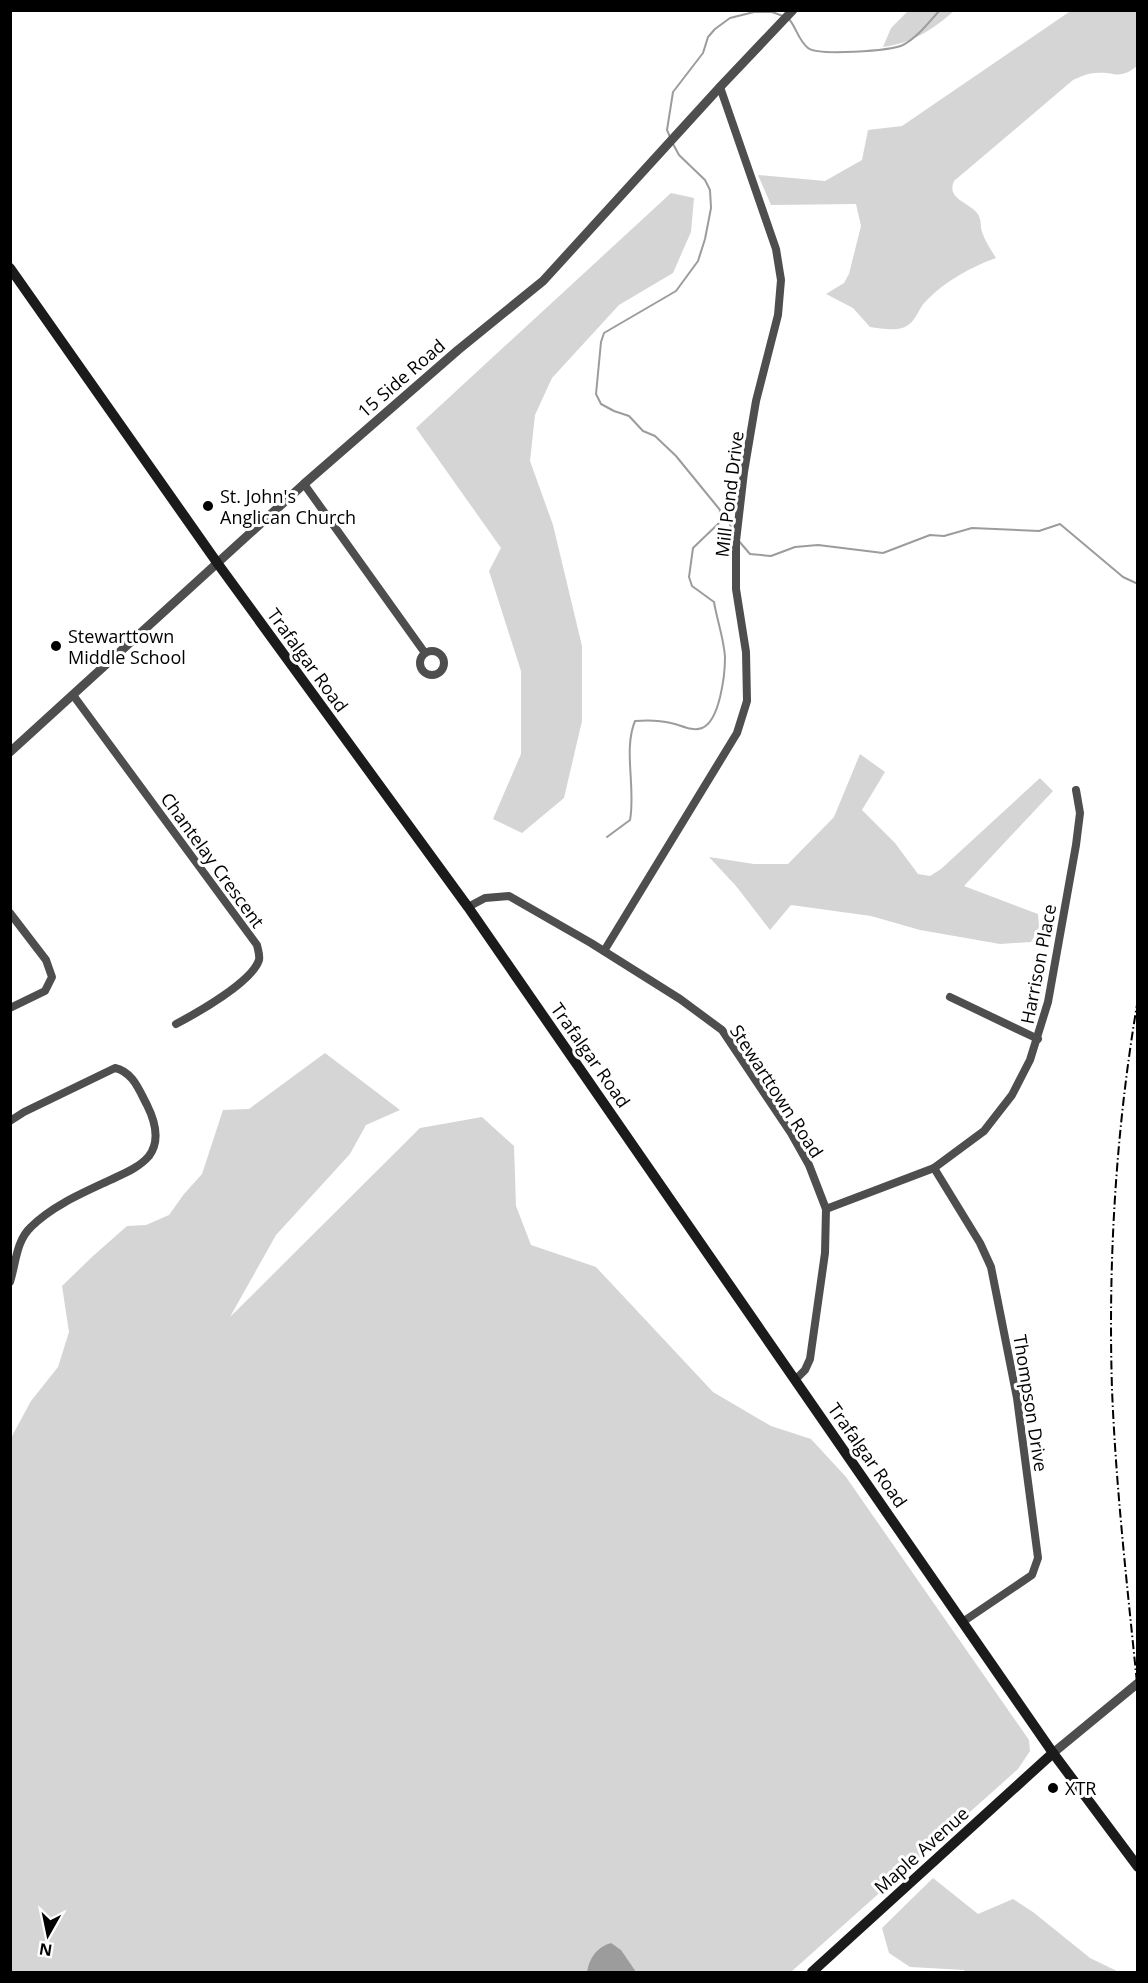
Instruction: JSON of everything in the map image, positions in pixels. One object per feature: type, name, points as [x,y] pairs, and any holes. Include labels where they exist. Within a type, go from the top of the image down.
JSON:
[{"type":"main road","name":"Trafalgar Road","points":[[10,268],[218,564],[468,907],[1053,1753],[1137,1867]]},
{"type":"main road","name":"Maple Avenue","points":[[812,1972],[1053,1753]]},
{"type":"street","name":"15 Side Road","points":[[10,752],[304,484],[458,350],[543,281],[720,87],[790,14]]},
{"type":"street","name":"Mill Pond Drive","points":[[604,951],[738,733],[747,701],[746,652],[736,589],[736,541],[754,413],[778,315],[781,280],[777,249],[720,87]]},
{"type":"street","points":[[304,484],[425,653]]},
{"type":"street","name":"Chantelay Crescent","points":[[73,696],[257,945],[260,958],[253,971],[206,1008],[176,1024]]},
{"type":"street","name":"Harrison Place","points":[[826,1209],[934,1168],[984,1131],[1012,1095],[1030,1060],[1048,1002],[1076,845],[1080,813],[1076,790]]},
{"type":"street","name":"Stewarttown Road","points":[[468,907],[485,898],[509,896],[604,951],[680,999],[722,1030],[791,1133],[809,1165],[826,1209],[825,1253],[810,1359],[805,1370],[795,1380]]},
{"type":"street","points":[[10,913],[46,960],[52,977],[45,991],[10,1008]]},
{"type":"street","points":[[950,997],[1038,1039]]},
{"type":"street","points":[[10,1121],[115,1068],[128,1073],[136,1084],[154,1118],[156,1127],[152,1152],[143,1162],[78,1195],[30,1228],[19,1245],[10,1282]]},
{"type":"street","name":"Thompson Drive","points":[[934,1168],[980,1243],[991,1268],[1017,1398],[1038,1558],[1032,1575],[963,1622]]},
{"type":"street","points":[[1053,1753],[1137,1683]]},
{"type":"shaded area","points":[[1077,10],[1137,11],[1137,66],[1121,74],[1093,73],[1073,80],[954,181],[953,192],[979,215],[981,230],[996,258],[968,270],[941,287],[926,301],[907,326],[898,329],[870,327],[853,308],[826,294],[844,283],[849,274],[861,226],[856,204],[771,205],[758,175],[825,181],[862,160],[868,130],[902,126],[1069,12]]},
{"type":"shaded area","points":[[908,11],[954,11],[921,35],[903,43],[883,47],[891,28]]},
{"type":"shaded area","points":[[671,193],[694,198],[691,232],[673,273],[619,305],[552,378],[535,415],[530,461],[553,525],[582,646],[582,721],[564,798],[522,833],[493,819],[521,754],[521,671],[489,571],[501,548],[416,428]]},
{"type":"shaded area","points":[[860,754],[885,772],[862,810],[895,843],[918,874],[930,876],[941,869],[1040,778],[1053,791],[964,886],[1038,914],[1039,927],[1031,942],[1000,944],[920,930],[871,916],[791,905],[770,930],[736,886],[709,857],[754,864],[788,864],[834,817]]},
{"type":"shaded area","points":[[325,1053],[400,1110],[366,1125],[350,1154],[276,1235],[230,1317],[420,1128],[482,1117],[514,1146],[516,1206],[531,1245],[596,1267],[713,1392],[771,1426],[811,1439],[846,1477],[1029,1740],[1030,1751],[1018,1769],[791,1972],[11,1972],[11,1438],[31,1401],[58,1367],[69,1332],[62,1286],[127,1226],[146,1225],[169,1215],[202,1174],[223,1110],[249,1109]]},
{"type":"shaded area","points":[[933,1878],[978,1914],[1013,1899],[1033,1912],[1090,1958],[1119,1972],[965,1972],[964,1970],[910,1967],[889,1953],[882,1928]]},
{"type":"shaded area","points":[[611,1943],[621,1950],[636,1972],[587,1972],[594,1954]]},
{"type":"waterway","points":[[788,18],[808,48],[825,52],[854,52],[903,45],[918,34],[940,10]]},
{"type":"waterway","points":[[670,137],[667,130],[673,92],[703,53],[708,37],[715,29],[730,18],[754,12],[772,12],[783,16]]},
{"type":"waterway","points":[[607,837],[630,820],[632,795],[630,744],[635,721],[658,721],[690,729],[702,728],[708,724],[717,707],[724,674],[725,657],[714,602],[692,586],[689,577],[693,548],[719,523],[720,510],[676,456],[655,436],[643,431],[629,416],[601,404],[596,394],[601,342],[604,333],[676,291],[698,261],[705,239],[711,208],[710,190],[705,180],[679,155],[672,142]]},
{"type":"waterway","points":[[720,517],[727,517],[734,535]]},
{"type":"waterway","points":[[738,540],[750,554],[771,556],[795,547],[818,545],[883,553],[930,535],[944,536],[972,528],[1039,531],[1060,524],[1123,577],[1138,584]]},
{"type":"railway","points":[[1138,999],[1119,1144],[1111,1291],[1112,1389],[1116,1465],[1138,1693]]},
{"type":"place","name":"St. John's Anglican Church","points":[[208,506]]},
{"type":"place","name":"Stewarttown Middle School","points":[[56,646]]},
{"type":"place","name":"XTR","points":[[1053,1788]]}]
